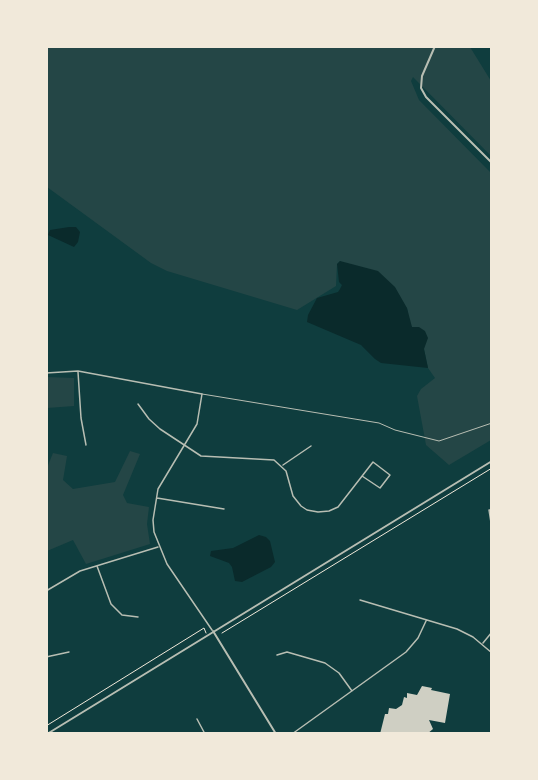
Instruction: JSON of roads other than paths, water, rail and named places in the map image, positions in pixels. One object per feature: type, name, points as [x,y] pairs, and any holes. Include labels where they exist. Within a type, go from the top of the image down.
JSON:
[{"type":"street","points":[[435,46],[422,76],[421,88],[431,102],[492,163]]},
{"type":"street","points":[[78,371],[81,418],[86,445]]},
{"type":"street","points":[[46,373],[78,371],[202,394],[197,424],[162,482],[156,498],[154,532],[167,564],[199,608],[276,734]]},
{"type":"street","points":[[138,404],[160,429],[206,457],[271,459],[286,471],[292,496],[301,506],[318,512],[329,511],[342,504],[362,476],[373,462],[390,475],[380,488],[362,476]]},
{"type":"street","points":[[282,466],[311,446]]},
{"type":"street","points":[[47,734],[492,461]]},
{"type":"street","points":[[156,498],[224,509]]},
{"type":"street","points":[[492,510],[489,510],[492,529]]},
{"type":"street","points":[[46,591],[61,581],[97,565],[159,547]]},
{"type":"street","points":[[97,565],[111,604],[122,615],[138,617]]},
{"type":"street","points":[[360,600],[457,629],[492,653]]},
{"type":"street","points":[[292,734],[406,652],[418,638],[426,621]]},
{"type":"street","points":[[482,644],[492,632]]},
{"type":"street","points":[[46,657],[69,652]]},
{"type":"street","points":[[277,655],[287,652],[325,663],[339,673],[352,691]]},
{"type":"street","points":[[197,719],[205,734]]},
{"type":"lane","points":[[202,394],[379,423],[395,430],[439,441],[492,423]]}]
